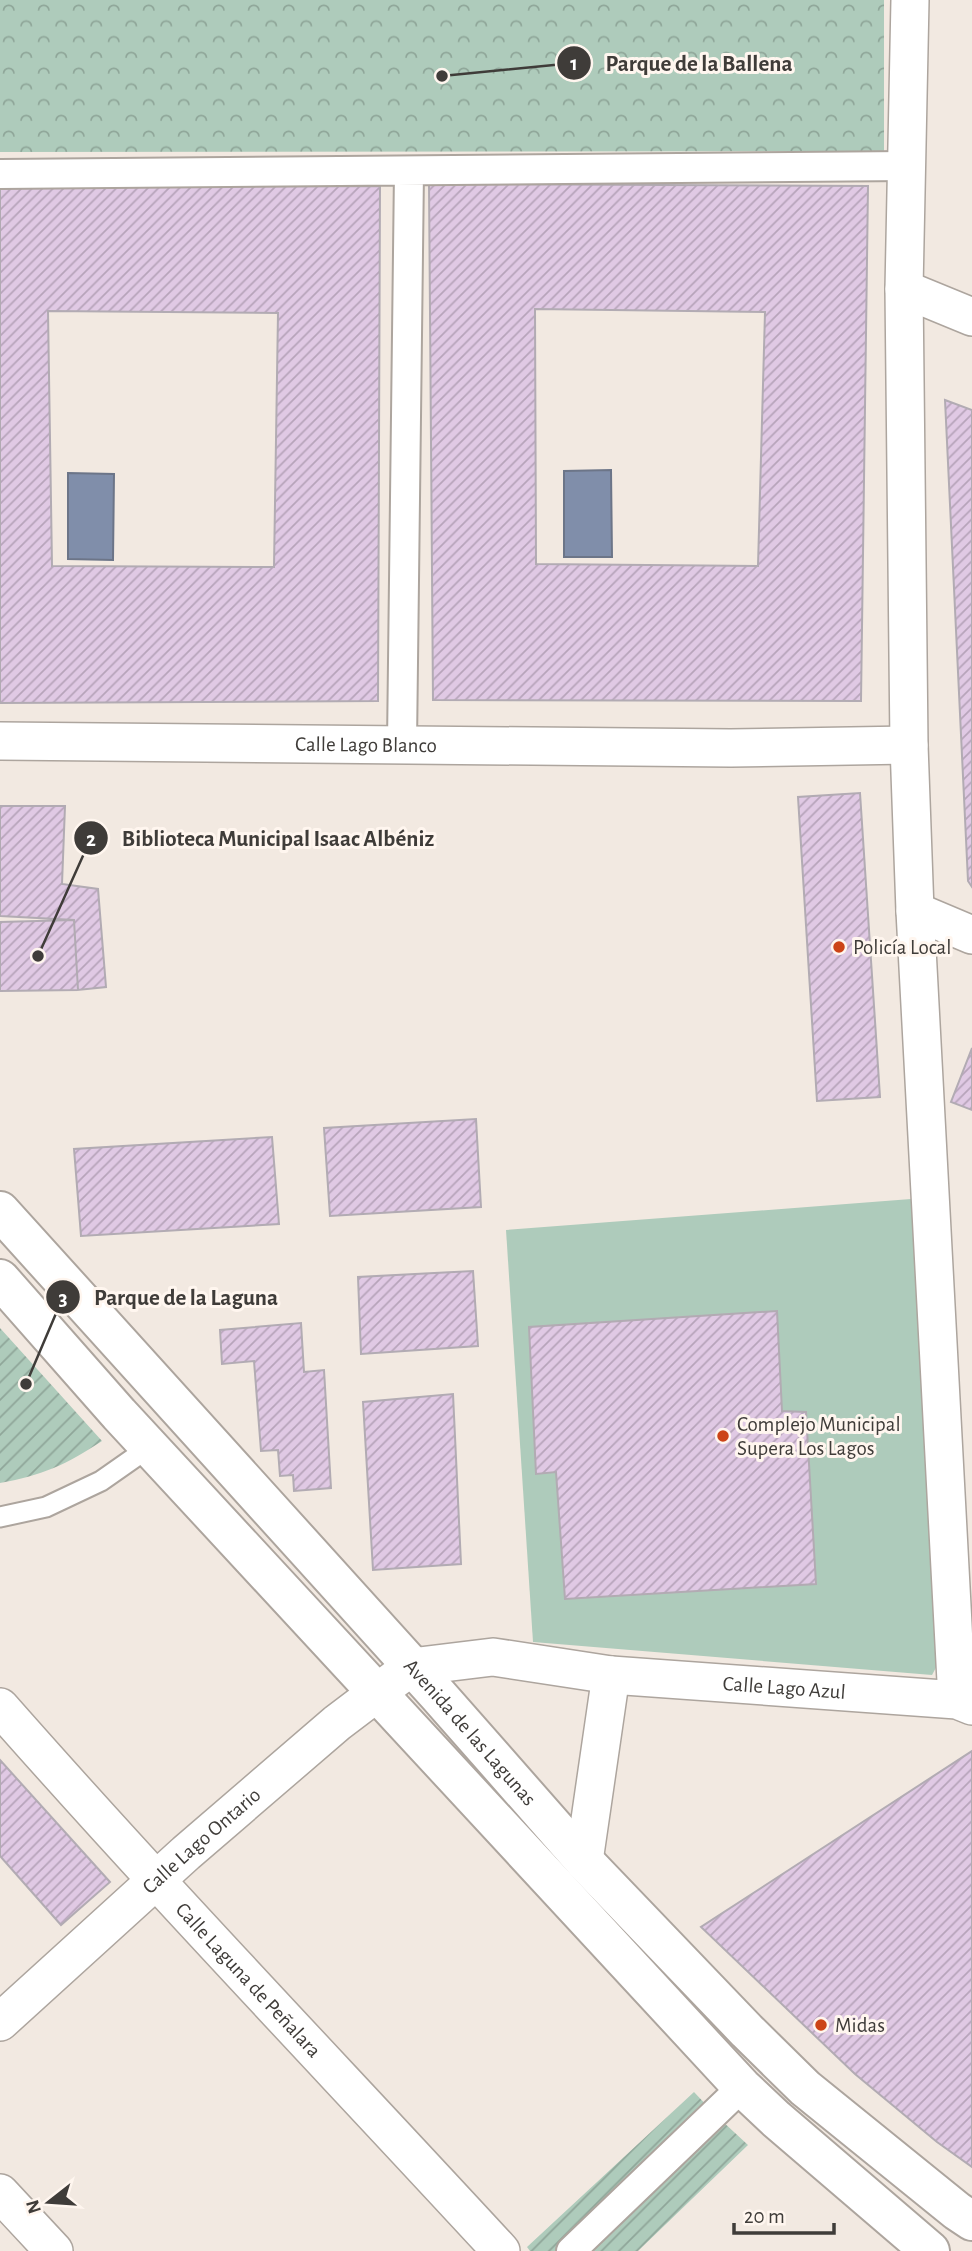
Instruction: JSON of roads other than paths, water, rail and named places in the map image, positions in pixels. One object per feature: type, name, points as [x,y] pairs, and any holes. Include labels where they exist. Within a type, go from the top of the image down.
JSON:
[{"type":"main road","name":"Avenida de las Lagunas","points":[[0,1211],[438,1695],[584,1861],[747,2031],[805,2088],[972,2221]]},
{"type":"main road","name":"Avenida de las Lagunas","points":[[0,1279],[119,1414],[742,2087],[775,2119],[930,2251]]},
{"type":"street","points":[[910,0],[904,289],[909,745],[915,911],[964,1703]]},
{"type":"street","points":[[0,174],[907,166]]},
{"type":"street","points":[[402,744],[409,171]]},
{"type":"street","points":[[904,289],[972,317]]},
{"type":"street","name":"Calle Lago Blanco","points":[[0,741],[732,748],[909,745]]},
{"type":"street","points":[[915,911],[972,935]]},
{"type":"street","name":"Calle Lago Azul","points":[[411,1667],[493,1657],[611,1675],[964,1703]]},
{"type":"street","name":"Calle Lago Ontario","points":[[0,2022],[327,1731],[411,1667]]},
{"type":"street","points":[[584,1861],[611,1675]]},
{"type":"street","name":"Calle Laguna de Peñalara","points":[[0,1707],[127,1851],[157,1880],[501,2251]]},
{"type":"street","points":[[571,2251],[742,2087]]},
{"type":"street","points":[[0,2193],[54,2251]]},
{"type":"lane","points":[[0,1517],[46,1507],[101,1481],[151,1446]]},
{"type":"water","points":[[611,470],[612,557],[564,557],[564,471]]},
{"type":"water","points":[[68,473],[114,474],[113,560],[68,559]]},
{"type":"place","name":"Parque de la Ballena","points":[[442,76]]},
{"type":"place","name":"Policía Local","points":[[839,947]]},
{"type":"place","name":"Biblioteca Municipal Isaac Albéniz","points":[[38,956]]},
{"type":"place","name":"Parque de la Laguna","points":[[26,1384]]},
{"type":"place","name":"Complejo Municipal Supera Los Lagos","points":[[723,1436]]},
{"type":"place","name":"Midas","points":[[821,2025]]}]
